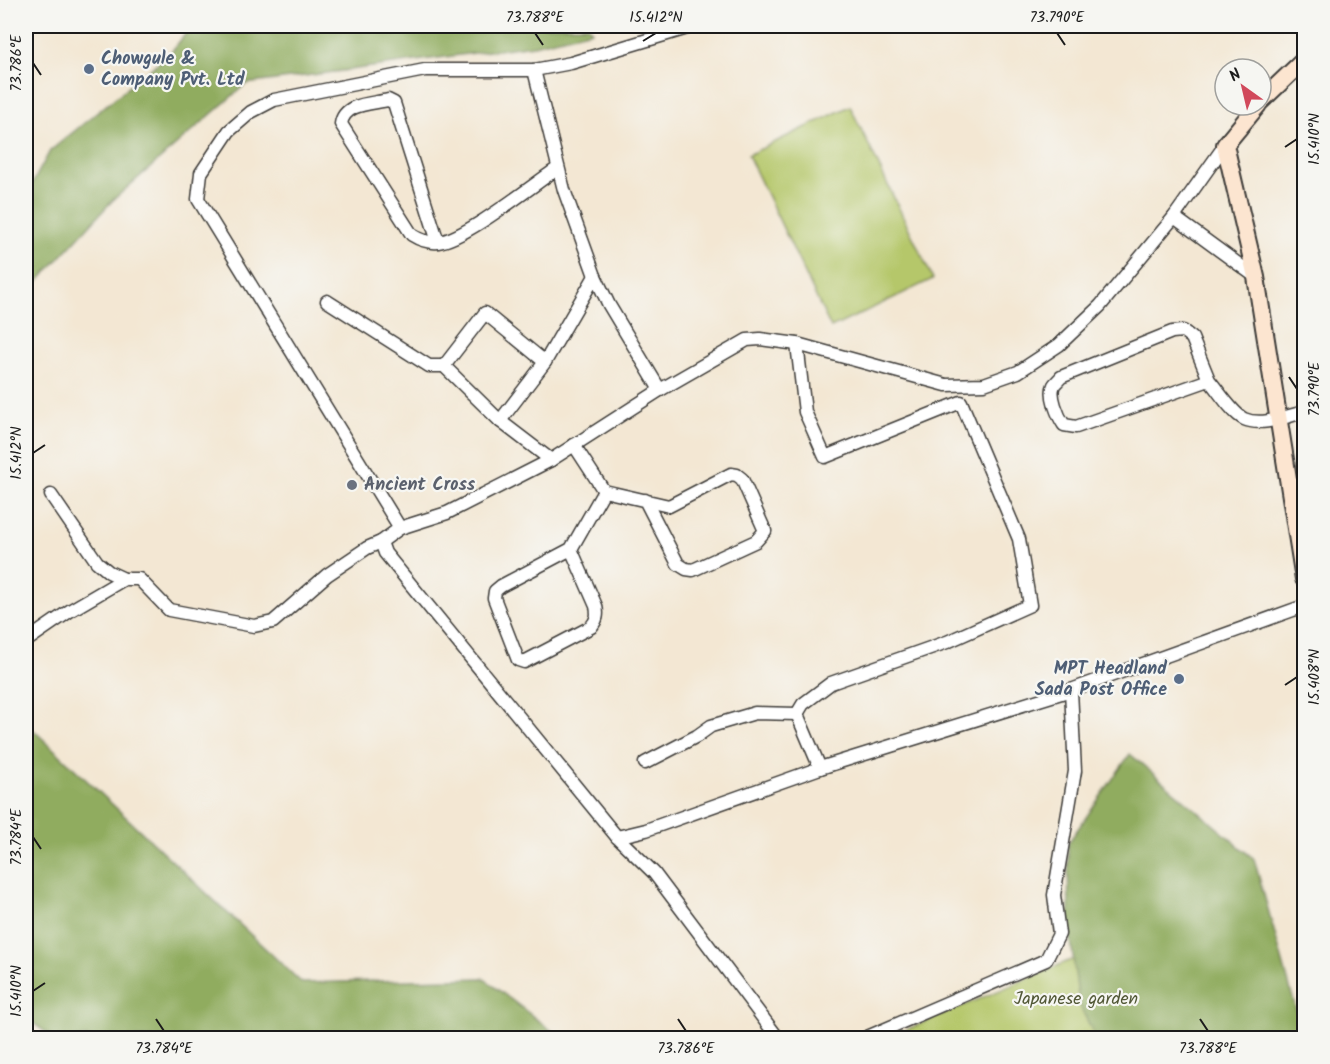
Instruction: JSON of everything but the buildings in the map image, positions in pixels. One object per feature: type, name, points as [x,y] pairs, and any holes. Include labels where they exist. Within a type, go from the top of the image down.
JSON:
[{"type":"street","points":[[400,528],[198,199],[201,172],[229,131],[251,112],[274,100],[426,70],[534,70],[571,63],[694,26]]},
{"type":"street","points":[[1273,90],[1305,60]]},
{"type":"street","points":[[534,70],[564,190],[595,276],[609,305],[660,390]]},
{"type":"street","points":[[438,242],[394,103],[388,100],[349,108],[342,116],[341,124],[412,235],[421,240],[438,242],[451,239],[558,168]]},
{"type":"street","points":[[51,495],[97,562],[109,572],[124,579],[139,579],[169,610],[254,626],[265,625],[273,622],[327,575],[400,528],[447,513],[551,459],[660,390],[747,340],[760,339],[796,344],[946,385],[984,384],[1018,372],[1059,345],[1100,306],[1174,217],[1225,145],[1248,117]]},
{"type":"street","points":[[1225,145],[1256,277],[1305,579]]},
{"type":"street","points":[[1174,217],[1256,277]]},
{"type":"street","points":[[500,422],[545,362],[595,276]]},
{"type":"street","points":[[327,301],[429,366],[444,366],[500,422],[551,459]]},
{"type":"street","points":[[444,366],[485,313],[545,362]]},
{"type":"street","points":[[1209,380],[1076,427],[1064,425],[1059,418],[1052,393],[1054,384],[1061,377],[1172,332],[1183,331],[1192,338],[1209,380],[1237,414],[1245,419],[1260,421],[1305,412]]},
{"type":"street","points":[[796,344],[805,412],[825,457],[961,402],[1019,539],[1030,605],[946,642],[831,683],[802,704],[796,714]]},
{"type":"street","points":[[574,445],[604,491],[645,500],[660,506],[669,506],[731,474],[737,475],[742,479],[765,531],[756,541],[693,570],[686,569],[678,564],[645,500]]},
{"type":"street","points":[[571,549],[597,606],[596,622],[591,627],[524,662],[518,660],[494,598],[495,591],[571,549],[604,491]]},
{"type":"street","points":[[381,542],[385,553],[617,837],[654,873],[778,1038]]},
{"type":"street","points":[[26,641],[71,610],[124,579]]},
{"type":"street","points":[[617,837],[646,830],[820,768],[1071,690],[1305,606]]},
{"type":"street","points":[[865,1038],[1046,960],[1059,934],[1054,895],[1075,771],[1071,690]]},
{"type":"street","points":[[645,763],[697,736],[711,726],[755,713],[796,714]]},
{"type":"street","points":[[796,714],[820,768]]},
{"type":"green space","points":[[192,26],[589,26],[592,31],[534,45],[246,84],[112,201],[33,287],[26,308],[26,195],[50,151],[170,53]]},
{"type":"green space","points":[[850,106],[933,279],[831,328],[748,155]]},
{"type":"green space","points":[[26,723],[302,983],[483,978],[561,1038],[54,1038],[26,1018]]},
{"type":"green space","points":[[1130,754],[1254,859],[1304,1038],[1096,1038],[1079,1004],[1069,925],[1068,843]]},
{"type":"green space","name":"Japanese garden","points":[[1090,952],[1156,1038],[887,1038]]},
{"type":"place","name":"Chowgule & Company Pvt. Ltd","points":[[89,69]]},
{"type":"place","name":"Ancient Cross","points":[[352,485]]},
{"type":"place","name":"MPT Headland Sada Post Office","points":[[1179,679]]}]
